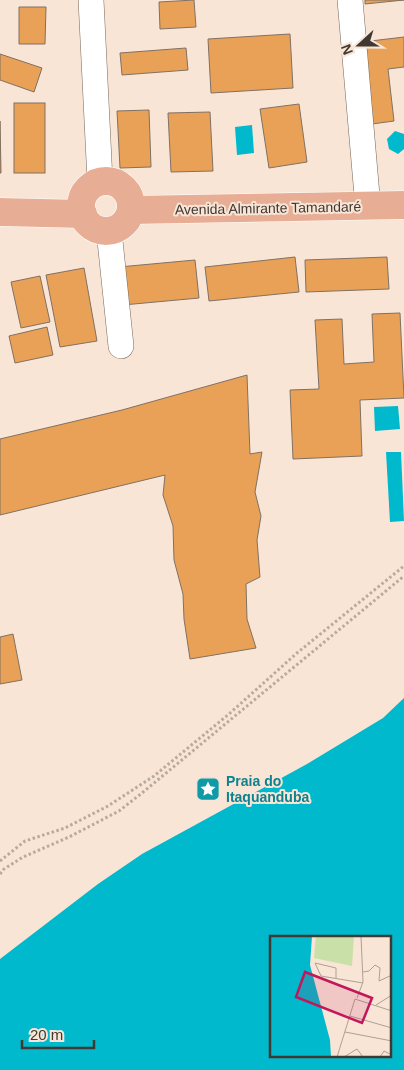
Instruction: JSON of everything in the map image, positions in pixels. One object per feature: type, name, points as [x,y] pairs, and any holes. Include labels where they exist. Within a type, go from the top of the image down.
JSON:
[{"type":"main road","points":[[100,181],[108,181],[123,187],[131,202],[131,210],[123,224],[116,229],[109,231],[100,230],[86,222],[81,206],[82,198],[92,185],[100,181]]},
{"type":"main road","name":"Avenida Almirante Tamandaré","points":[[131,210],[404,205]]},
{"type":"main road","points":[[0,212],[83,214]]},
{"type":"street","points":[[91,0],[100,181]]},
{"type":"street","points":[[350,0],[368,206]]},
{"type":"street","points":[[109,231],[121,346]]},
{"type":"path","points":[[0,861],[25,841],[65,828],[99,811],[154,776],[229,714],[296,653],[404,566]]},
{"type":"path","points":[[0,874],[4,869],[23,857],[119,811],[404,576]]},
{"type":"water","points":[[252,125],[254,153],[237,155],[235,127]]},
{"type":"water","points":[[395,131],[404,134],[404,149],[398,154],[389,149],[387,139]]},
{"type":"water","points":[[398,406],[400,429],[375,431],[374,407]]},
{"type":"water","points":[[386,452],[401,452],[404,521],[390,522]]},
{"type":"water","points":[[404,698],[404,1070],[0,1070],[0,959],[98,884],[142,854],[307,764],[383,718]]},
{"type":"building","points":[[194,0],[196,27],[160,29],[159,2]]},
{"type":"building","points":[[365,0],[404,0],[365,4]]},
{"type":"building","points":[[19,7],[46,7],[45,44],[19,44]]},
{"type":"building","points":[[290,34],[293,88],[211,93],[208,39]]},
{"type":"building","points":[[404,37],[404,67],[388,69],[394,121],[372,124],[362,42]]},
{"type":"building","points":[[186,48],[188,70],[122,75],[120,53]]},
{"type":"building","points":[[0,54],[42,68],[34,92],[0,80]]},
{"type":"building","points":[[14,103],[45,103],[45,173],[14,173]]},
{"type":"building","points":[[299,104],[307,162],[269,168],[260,109]]},
{"type":"building","points":[[149,110],[151,167],[120,168],[117,111]]},
{"type":"building","points":[[210,112],[213,171],[171,172],[168,113]]},
{"type":"building","points":[[0,121],[1,173],[0,173]]},
{"type":"building","points":[[295,257],[299,292],[209,301],[205,267]]},
{"type":"building","points":[[387,257],[389,289],[306,292],[305,260]]},
{"type":"building","points":[[195,260],[199,298],[123,305],[119,267]]},
{"type":"building","points":[[84,268],[97,341],[60,347],[46,275]]},
{"type":"building","points":[[40,276],[50,322],[21,328],[11,282]]},
{"type":"building","points":[[400,313],[404,398],[360,400],[362,456],[293,459],[290,390],[319,389],[315,320],[342,319],[344,364],[374,362],[372,314]]},
{"type":"building","points":[[47,327],[53,355],[15,363],[9,336]]},
{"type":"building","points":[[247,375],[250,454],[262,452],[255,492],[261,516],[257,540],[260,577],[246,584],[247,619],[256,648],[190,659],[184,619],[183,594],[174,560],[173,526],[163,495],[165,475],[0,515],[0,439],[122,410]]},
{"type":"building","points":[[13,634],[22,680],[0,684],[0,637]]},
{"type":"place","name":"Praia do Itaquanduba","points":[[208,789]]}]
